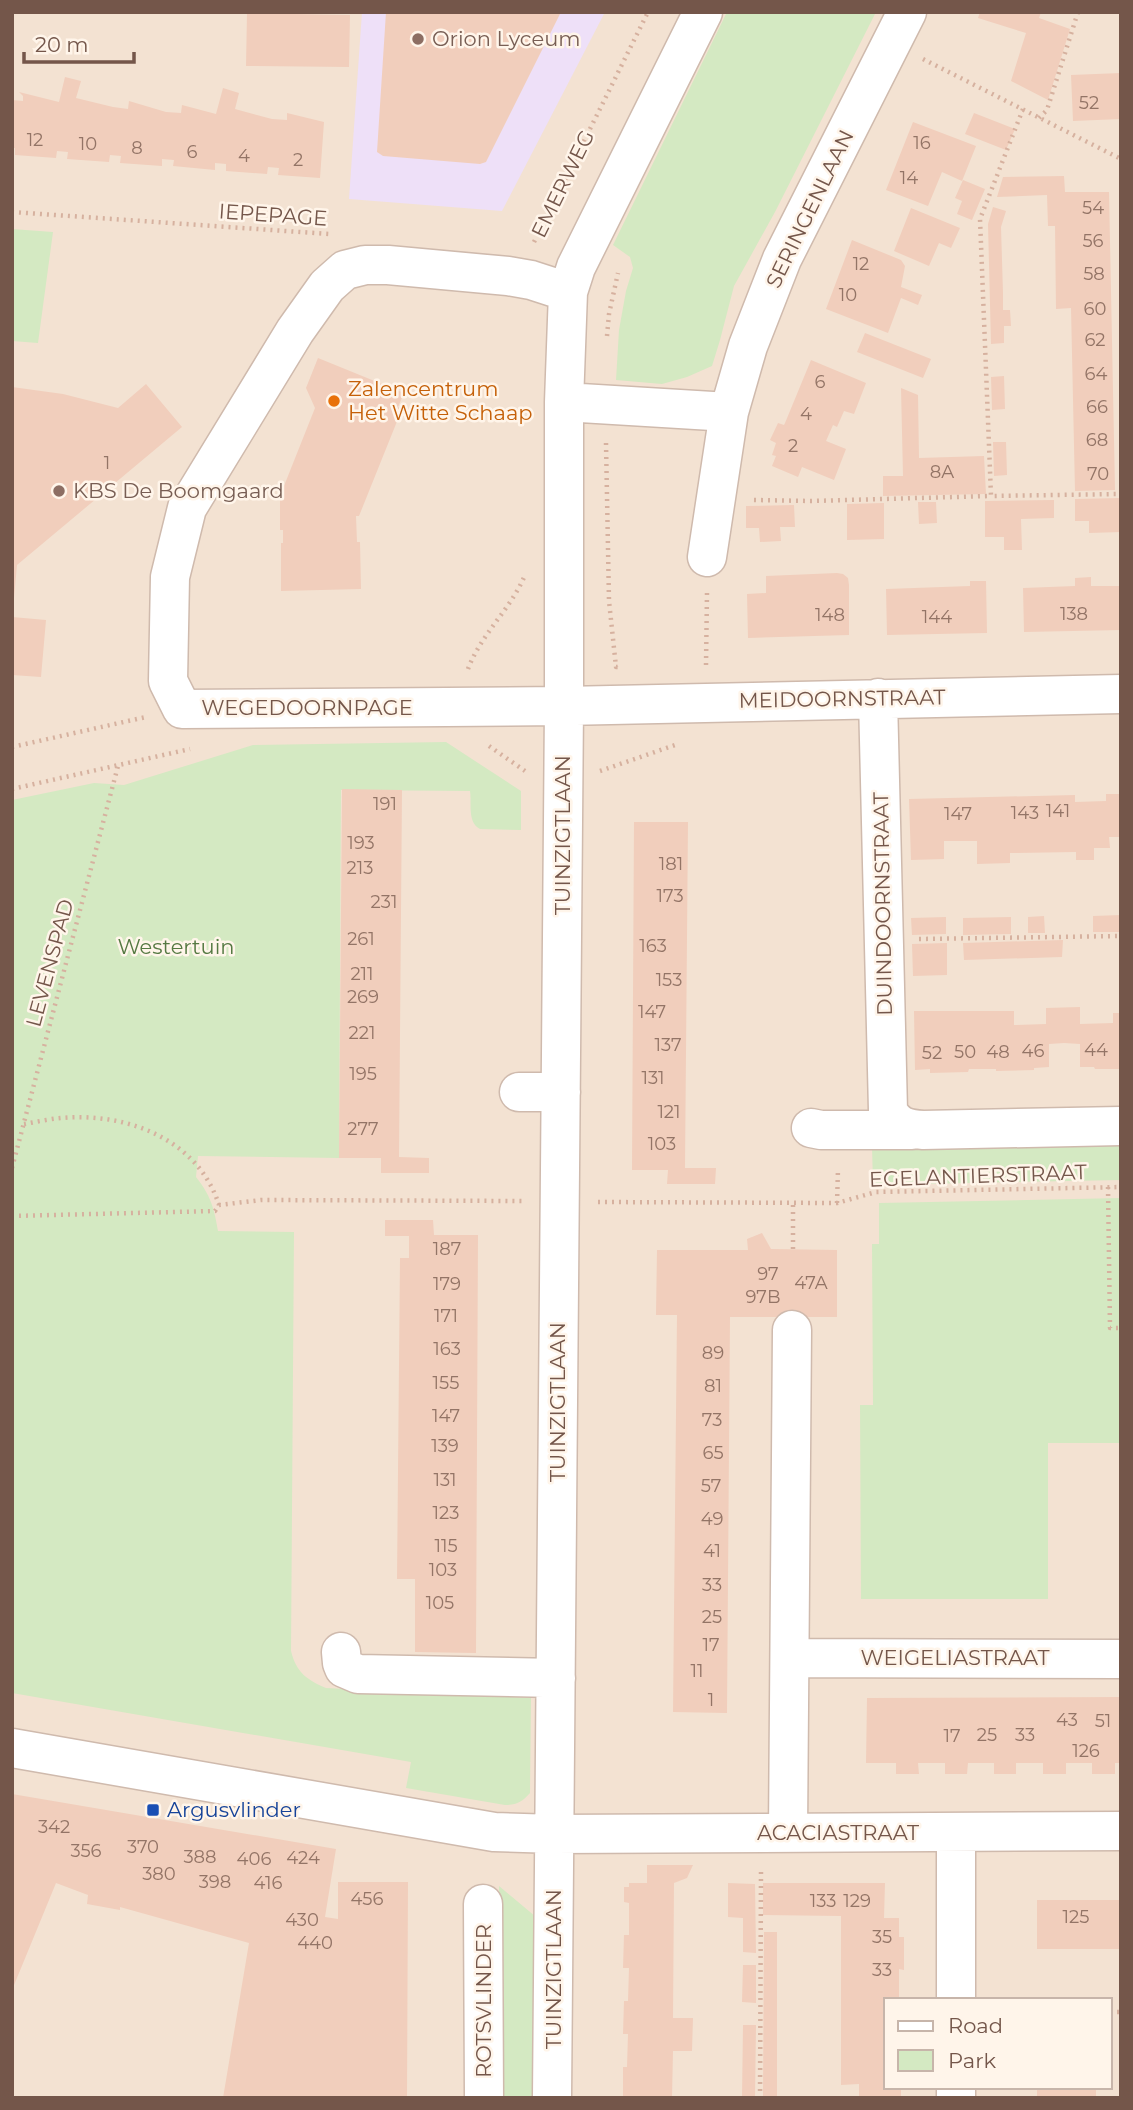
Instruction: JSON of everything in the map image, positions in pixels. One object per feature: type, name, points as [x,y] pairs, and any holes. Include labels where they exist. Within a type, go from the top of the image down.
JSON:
[{"type":"street","points":[[564,706],[564,402],[568,292],[576,267],[703,12]]},
{"type":"street","name":"SERINGENLAAN","points":[[707,557],[729,412],[748,346],[782,260],[899,28]]},
{"type":"street","name":"WEGEDOORNPAGE","points":[[564,706],[466,718],[182,709],[168,681],[170,577],[187,508],[295,331],[327,286],[345,270],[365,265],[388,265],[531,280],[568,292]]},
{"type":"street","points":[[564,402],[729,412]]},
{"type":"street","name":"MEIDOORNSTRAAT","points":[[564,706],[1121,694]]},
{"type":"street","name":"DUINDOORNSTRAAT","points":[[878,698],[883,939],[900,1120]]},
{"type":"street","name":"TUINZIGTLAAN","points":[[552,2098],[564,706]]},
{"type":"street","points":[[519,1092],[561,1093]]},
{"type":"street","points":[[811,1128],[821,1130],[900,1120],[1121,1126]]},
{"type":"street","points":[[775,1833],[790,1658],[792,1330]]},
{"type":"street","points":[[341,1652],[345,1668],[358,1675],[556,1678]]},
{"type":"street","name":"WEIGELIASTRAAT","points":[[790,1658],[1121,1659]]},
{"type":"street","points":[[12,1748],[494,1832],[555,1834]]},
{"type":"street","name":"ACACIASTRAAT","points":[[555,1834],[1121,1831]]},
{"type":"street","points":[[956,1832],[956,1998]]},
{"type":"street","name":"ROTSVLINDER","points":[[483,1904],[484,2098]]},
{"type":"path","name":"EMERWEG","points":[[531,280],[531,249],[648,12]]},
{"type":"path","points":[[1039,118],[1047,110],[1078,12]]},
{"type":"path","points":[[899,28],[1023,109],[1121,159]]},
{"type":"path","points":[[991,496],[981,219],[1023,109]]},
{"type":"path","name":"IEPEPAGE","points":[[12,212],[340,235]]},
{"type":"path","points":[[544,222],[588,243],[619,263],[607,340]]},
{"type":"path","points":[[605,405],[609,601],[616,667],[628,671]]},
{"type":"path","points":[[716,499],[811,501],[1121,494]]},
{"type":"path","points":[[706,675],[707,557]]},
{"type":"path","points":[[528,565],[514,598],[473,657],[467,672],[466,718],[526,772],[563,771]]},
{"type":"path","points":[[12,747],[182,709]]},
{"type":"path","name":"LEVENSPAD","points":[[12,1168],[118,765]]},
{"type":"path","points":[[883,939],[1121,936]]},
{"type":"path","points":[[12,1216],[215,1211],[219,1205],[215,1191],[198,1165],[172,1142],[138,1126],[100,1119],[64,1118],[24,1124]]},
{"type":"path","name":"EGELANTIERSTRAAT","points":[[837,1203],[876,1192],[1121,1187]]},
{"type":"path","points":[[1108,1188],[1110,1328],[1121,1328]]},
{"type":"path","points":[[793,1203],[793,1249]]},
{"type":"path","points":[[760,2098],[775,1833]]},
{"type":"shaded area","points":[[12,12],[1121,12],[1121,2098],[12,2098]]},
{"type":"shaded area","points":[[362,12],[605,12],[502,211],[349,199]]},
{"type":"green space","points":[[727,12],[876,12],[775,212],[734,286],[712,366],[662,384],[616,380],[619,330],[633,268],[630,257],[613,245]]},
{"type":"green space","points":[[12,229],[53,232],[38,343],[12,341]]},
{"type":"green space","name":"Westertuin","points":[[446,742],[521,791],[521,830],[480,829],[476,826],[472,817],[470,791],[341,790],[339,1158],[198,1156],[196,1177],[211,1203],[218,1231],[294,1232],[291,1651],[296,1665],[313,1682],[326,1688],[531,1698],[530,1793],[519,1802],[509,1805],[406,1788],[411,1762],[12,1693],[12,800],[94,783],[124,785],[253,745]]},
{"type":"green space","points":[[1121,1141],[1121,1180],[873,1185],[872,1146]]},
{"type":"green space","points":[[1121,1198],[1121,1443],[1048,1443],[1048,1599],[861,1599],[860,1405],[873,1405],[872,1244],[879,1244],[879,1203]]},
{"type":"green space","points":[[499,1886],[536,1917],[537,2098],[498,2098]]},
{"type":"building","points":[[386,12],[561,12],[486,162],[480,164],[383,156],[377,152]]},
{"type":"building","points":[[980,12],[1041,12],[1039,18],[1070,29],[1048,100],[1011,81],[1026,33],[978,18]]},
{"type":"building","points":[[247,13],[350,15],[349,67],[246,66]]},
{"type":"building","points":[[1121,73],[1121,119],[1073,121],[1071,75]]},
{"type":"building","points":[[65,77],[81,81],[76,98],[113,107],[128,109],[129,101],[166,112],[181,113],[182,105],[216,114],[223,88],[239,93],[235,109],[272,119],[287,120],[287,113],[324,122],[320,178],[278,175],[279,168],[268,167],[267,174],[226,171],[226,164],[215,163],[215,170],[173,166],[174,160],[162,159],[162,166],[120,163],[121,156],[110,155],[109,162],[67,159],[68,152],[57,151],[56,158],[15,155],[15,148],[12,148],[12,100],[23,101],[19,92],[59,102]]},
{"type":"building","points":[[974,113],[1015,129],[1006,150],[965,134]]},
{"type":"building","points":[[913,122],[976,146],[962,181],[942,172],[928,206],[886,190]]},
{"type":"building","points":[[1064,176],[1065,192],[1109,192],[1115,490],[1075,491],[1071,308],[1056,309],[1055,226],[1048,226],[1047,195],[997,197],[1003,177]]},
{"type":"building","points":[[963,180],[985,189],[972,220],[957,214],[962,201],[955,198]]},
{"type":"building","points":[[993,207],[1006,211],[1001,227],[1003,310],[1010,310],[1011,326],[1004,326],[1004,343],[991,344],[988,224]]},
{"type":"building","points":[[911,208],[960,228],[951,248],[939,243],[929,266],[894,251]]},
{"type":"building","points":[[852,240],[901,260],[905,266],[901,287],[922,295],[918,305],[901,298],[888,333],[826,309]]},
{"type":"building","points":[[865,333],[931,359],[923,378],[857,352]]},
{"type":"building","points":[[318,358],[404,393],[398,407],[402,409],[359,516],[356,516],[357,542],[360,542],[361,589],[281,591],[283,530],[280,530],[280,496],[315,408],[306,388]]},
{"type":"building","points":[[811,360],[866,383],[854,414],[844,411],[837,427],[833,425],[826,441],[846,449],[834,480],[802,467],[798,477],[772,466],[776,456],[772,455],[776,443],[770,440],[778,423],[784,425]]},
{"type":"building","points":[[1004,376],[1005,409],[992,410],[991,377]]},
{"type":"building","name":"KBS De Boomgaard","points":[[146,384],[182,427],[17,565],[12,598],[12,387],[63,394],[118,408]]},
{"type":"building","points":[[901,388],[918,395],[919,458],[984,456],[986,494],[883,496],[883,476],[903,476]]},
{"type":"building","points":[[993,442],[1006,442],[1007,475],[994,476]]},
{"type":"building","points":[[1121,498],[1121,532],[1089,533],[1089,521],[1075,521],[1075,499]]},
{"type":"building","points":[[1054,500],[1054,518],[1021,519],[1022,550],[1004,550],[1004,537],[985,537],[985,501]]},
{"type":"building","points":[[918,502],[936,502],[937,523],[919,524]]},
{"type":"building","points":[[884,503],[884,539],[847,540],[847,504]]},
{"type":"building","points":[[794,505],[795,527],[780,527],[781,541],[760,542],[759,528],[746,528],[746,506]]},
{"type":"building","points":[[837,573],[848,578],[849,635],[748,638],[747,594],[766,593],[766,576]]},
{"type":"building","points":[[1091,577],[1091,586],[1121,586],[1121,630],[1024,632],[1023,588],[1075,586],[1075,578]]},
{"type":"building","points":[[970,581],[986,581],[987,633],[887,635],[886,589],[970,586]]},
{"type":"building","points":[[12,617],[46,620],[41,677],[12,675]]},
{"type":"building","points":[[342,789],[402,790],[399,1157],[429,1158],[429,1173],[381,1173],[381,1158],[339,1158]]},
{"type":"building","points":[[1106,794],[1121,794],[1121,837],[1109,837],[1110,848],[1094,848],[1094,860],[1076,860],[1076,852],[1010,853],[1010,863],[977,864],[977,841],[944,841],[944,859],[911,860],[909,799],[1075,795],[1075,802],[1106,801]]},
{"type":"building","points":[[634,822],[688,822],[685,1168],[716,1168],[715,1184],[667,1184],[668,1170],[632,1170]]},
{"type":"building","points":[[1121,915],[1121,932],[1093,932],[1093,916]]},
{"type":"building","points":[[1044,916],[1045,933],[1028,933],[1028,917]]},
{"type":"building","points":[[946,917],[946,934],[912,935],[911,918]]},
{"type":"building","points":[[1011,917],[1011,934],[963,935],[963,918]]},
{"type":"building","points":[[1063,940],[1062,957],[964,960],[963,943]]},
{"type":"building","points":[[947,943],[947,975],[913,976],[912,944]]},
{"type":"building","points":[[1080,1007],[1080,1024],[1113,1023],[1113,1013],[1121,1013],[1121,1069],[1080,1067],[1080,1044],[1064,1043],[1049,1044],[1049,1067],[1034,1070],[969,1069],[968,1072],[930,1073],[930,1069],[915,1070],[914,1011],[1014,1011],[1014,1025],[1046,1024],[1046,1008]]},
{"type":"building","points":[[385,1220],[433,1220],[434,1235],[478,1235],[476,1653],[415,1652],[415,1579],[397,1579],[400,1258],[409,1258],[409,1236],[385,1236]]},
{"type":"building","points":[[762,1233],[771,1249],[837,1250],[837,1317],[730,1317],[727,1713],[673,1712],[677,1315],[656,1315],[657,1250],[748,1250],[747,1239]]},
{"type":"building","points":[[1121,1697],[1121,1763],[1115,1763],[1115,1774],[1092,1774],[1092,1763],[1066,1763],[1066,1774],[1043,1774],[1043,1763],[1016,1763],[1016,1774],[994,1774],[994,1763],[968,1763],[967,1774],[945,1774],[945,1763],[918,1763],[919,1774],[896,1774],[896,1763],[866,1763],[867,1698]]},
{"type":"building","points":[[12,1794],[336,1849],[325,1917],[338,1919],[338,1882],[408,1882],[407,2098],[223,2098],[249,1943],[120,1907],[120,1910],[87,1904],[88,1895],[56,1883],[12,1990]]},
{"type":"building","points":[[647,1865],[693,1865],[687,1878],[674,1883],[673,2018],[693,2018],[692,2051],[673,2051],[672,2098],[623,2098],[623,2067],[627,2067],[628,2034],[623,2034],[624,2001],[628,2001],[629,1968],[623,1968],[624,1935],[629,1935],[629,1903],[624,1902],[624,1887],[629,1887],[629,1883],[647,1883]]},
{"type":"building","points":[[728,1883],[755,1884],[756,1953],[743,1952],[743,1918],[728,1917]]},
{"type":"building","points":[[763,1883],[885,1883],[884,1918],[899,1918],[899,1937],[904,1937],[904,1970],[899,1969],[899,1998],[884,1998],[884,2089],[901,2089],[901,2098],[859,2098],[859,2084],[841,2085],[841,1916],[763,1915]]},
{"type":"building","points":[[1037,1900],[1121,1900],[1121,1949],[1037,1949]]},
{"type":"building","points":[[764,1932],[777,1932],[777,2098],[763,2098]]},
{"type":"building","points":[[743,1965],[756,1965],[756,2003],[742,2002]]},
{"type":"building","points":[[743,2025],[756,2025],[755,2098],[742,2098]]},
{"type":"building","points":[[1037,2089],[1096,2089],[1096,2098],[1037,2098]]},
{"type":"place","name":"Orion Lyceum","points":[[418,39]]},
{"type":"place","name":"Zalencentrum Het Witte Schaap","points":[[334,401]]},
{"type":"place","name":"KBS De Boomgaard","points":[[59,491]]},
{"type":"place","name":"Argusvlinder","points":[[153,1810]]}]
